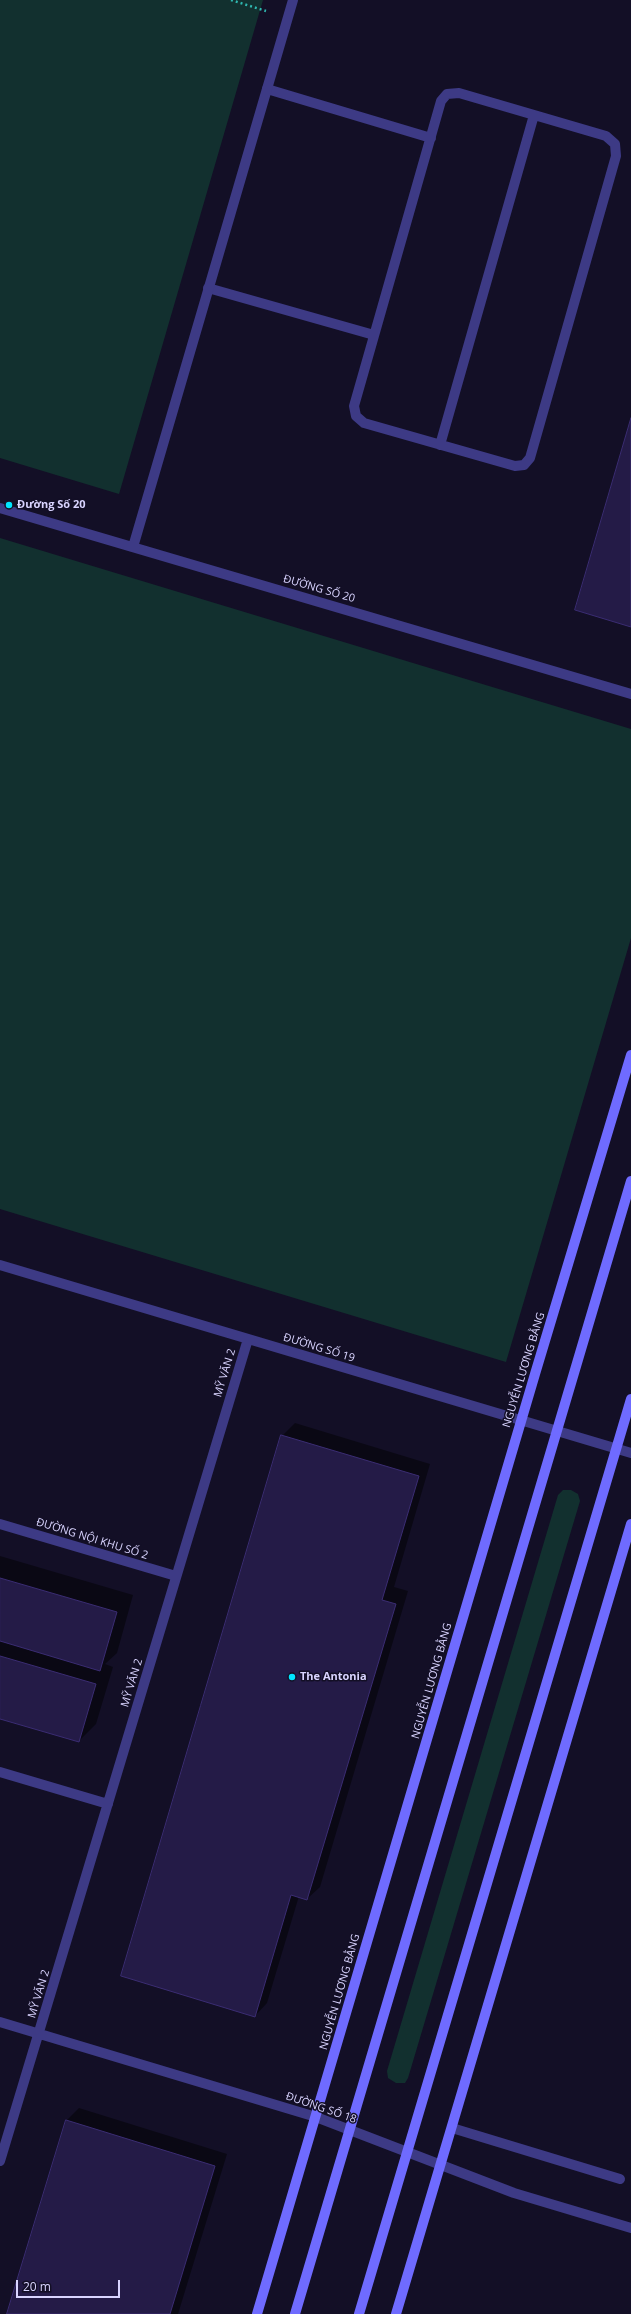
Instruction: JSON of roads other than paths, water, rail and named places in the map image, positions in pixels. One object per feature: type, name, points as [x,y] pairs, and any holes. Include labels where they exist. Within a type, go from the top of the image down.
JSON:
[{"type":"main road","name":"NGUYỄN LƯƠNG BẰNG","points":[[257,2314],[521,1420],[631,1055]]},
{"type":"main road","points":[[294,2314],[350,2130],[631,1181]]},
{"type":"main road","points":[[359,2314],[631,1398]]},
{"type":"main road","points":[[396,2314],[631,1524]]},
{"type":"street","points":[[132,547],[292,0]]},
{"type":"street","points":[[267,89],[431,138]]},
{"type":"street","points":[[459,93],[534,115],[606,136],[615,144],[616,156],[530,458],[524,465],[515,466],[364,423],[356,416],[354,406],[441,101],[447,94],[459,93]]},
{"type":"street","points":[[440,445],[534,115]]},
{"type":"street","points":[[208,288],[374,335]]},
{"type":"street","name":"ĐƯỜNG SỐ 20","points":[[0,508],[631,694]]},
{"type":"street","name":"ĐƯỜNG SỐ 19","points":[[0,1265],[631,1453]]},
{"type":"street","name":"MỸ VĂN 2","points":[[0,2161],[248,1339]]},
{"type":"street","name":"ĐƯỜNG NỘI KHU SỐ 2","points":[[0,1524],[176,1576]]},
{"type":"street","points":[[0,1772],[108,1804]]},
{"type":"street","name":"ĐƯỜNG SỐ 18","points":[[0,2022],[316,2117],[514,2193],[631,2228]]},
{"type":"street","points":[[452,2128],[620,2179]]},
{"type":"place","name":"Đường Số 20","points":[[9,505]]},
{"type":"place","name":"The Antonia","points":[[292,1677]]}]
